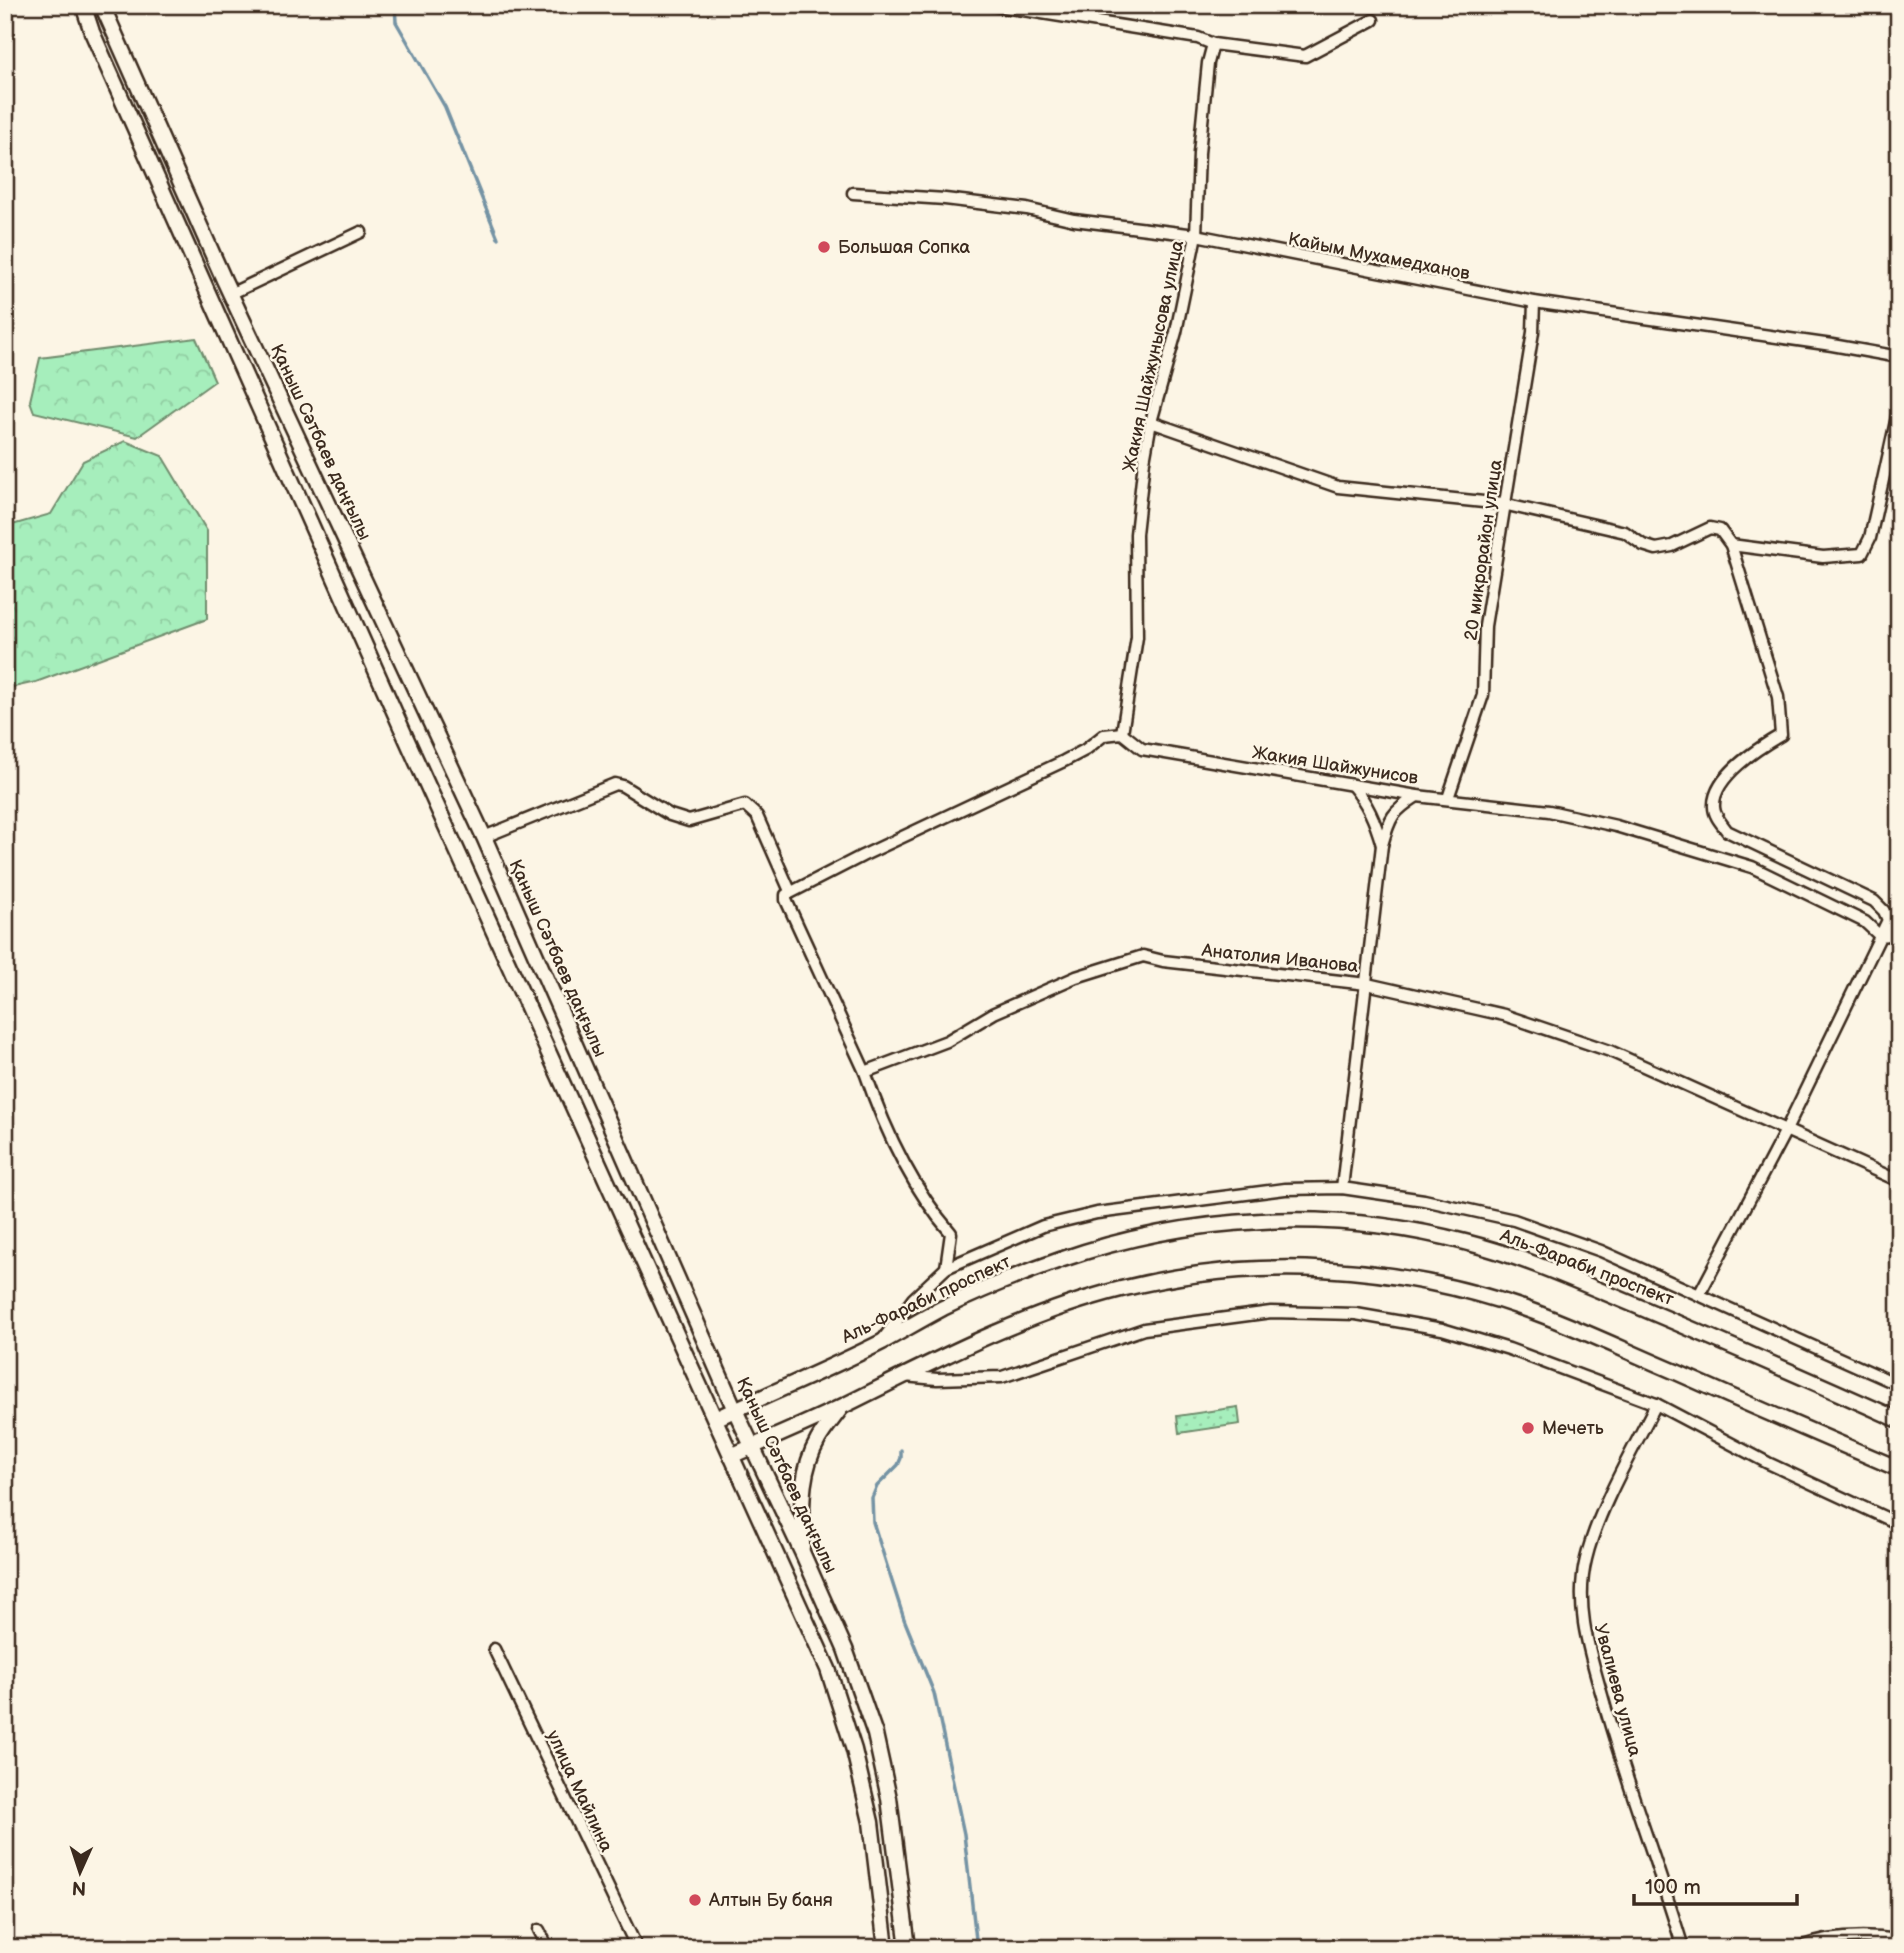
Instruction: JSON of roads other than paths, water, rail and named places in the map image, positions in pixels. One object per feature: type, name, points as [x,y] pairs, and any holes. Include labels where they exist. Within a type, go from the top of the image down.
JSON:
[{"type":"main road","points":[[83,5],[92,32],[400,725],[828,1669],[854,1750],[871,1822],[887,1948]]},
{"type":"main road","name":"Қаныш Сәтбаев даңғылы","points":[[102,5],[230,294],[484,837],[735,1410],[845,1648],[875,1734],[889,1798],[908,1948]]},
{"type":"main road","name":"Аль-Фараби проспект","points":[[715,1419],[881,1343],[943,1308],[1003,1281],[1063,1259],[1113,1244],[1177,1230],[1289,1220],[1348,1222],[1410,1230],[1466,1242],[1533,1263],[1717,1339],[1899,1420]]},
{"type":"main road","points":[[731,1455],[842,1407],[982,1340],[1057,1309],[1119,1290],[1198,1274],[1264,1268],[1329,1269],[1393,1275],[1528,1310],[1899,1469]]},
{"type":"main road","points":[[802,1552],[801,1501],[806,1466],[817,1440],[842,1407]]},
{"type":"street","points":[[991,5],[1198,38],[1213,44],[1305,56],[1373,20]]},
{"type":"street","name":"Жакия Шайжунысова улица","points":[[1122,733],[1137,637],[1136,534],[1151,422],[1176,332],[1196,235],[1199,153],[1208,63],[1213,44]]},
{"type":"street","name":"Кайым Мухамедханов","points":[[853,193],[945,199],[1027,209],[1074,220],[1196,235],[1534,302],[1899,357]]},
{"type":"street","points":[[230,294],[361,232]]},
{"type":"street","name":"20 микрорайон улица","points":[[1448,798],[1483,695],[1485,626],[1533,332],[1534,302]]},
{"type":"street","points":[[1731,545],[1823,557],[1862,554],[1870,538],[1899,408]]},
{"type":"street","points":[[1151,422],[1338,487],[1503,504],[1625,532],[1643,545],[1656,549],[1672,546],[1710,528],[1720,530],[1731,545],[1778,697],[1782,735],[1748,754],[1727,777],[1716,796],[1714,806],[1717,816],[1727,831],[1874,901],[1884,911],[1888,920],[1786,1130],[1699,1296]]},
{"type":"street","points":[[788,893],[1064,761],[1085,750],[1104,735],[1122,733]]},
{"type":"street","name":"Жакия Шайжунисов","points":[[1122,733],[1142,749],[1417,796],[1549,811],[1615,826],[1752,867],[1865,922],[1880,936]]},
{"type":"street","points":[[484,837],[615,784],[623,786],[670,815],[689,821],[745,805],[757,816],[788,893],[786,900],[865,1072],[891,1138],[935,1214],[951,1233],[946,1268]]},
{"type":"street","points":[[1352,785],[1367,803],[1382,845]]},
{"type":"street","points":[[1342,1188],[1382,845],[1389,822],[1398,808],[1417,796]]},
{"type":"street","points":[[1880,936],[1899,934]]},
{"type":"street","name":"Анатолия Иванова","points":[[865,1072],[947,1041],[994,1013],[1076,977],[1143,956],[1163,961],[1367,984],[1504,1015],[1610,1051],[1899,1181]]},
{"type":"street","points":[[881,1343],[913,1299],[946,1268],[1043,1226],[1097,1213],[1284,1189],[1342,1188],[1424,1200],[1514,1220],[1601,1251],[1899,1385]]},
{"type":"street","points":[[904,1376],[937,1379],[1002,1377],[1144,1329],[1271,1312],[1356,1314],[1442,1329],[1508,1349],[1656,1404],[1768,1463],[1899,1524]]},
{"type":"street","name":"Увалиева улица","points":[[1656,1404],[1596,1529],[1586,1559],[1583,1625],[1618,1756],[1682,1948]]},
{"type":"street","name":"улица Майлина","points":[[494,1649],[636,1948]]},
{"type":"street","points":[[539,1930],[548,1948]]},
{"type":"street","points":[[1796,1948],[1810,1943],[1856,1937],[1899,1940]]},
{"type":"waterway","points":[[395,5],[396,22],[445,107],[498,238]]},
{"type":"waterway","points":[[901,1450],[898,1465],[877,1486],[872,1498],[873,1522],[904,1619],[934,1693],[964,1834],[977,1948]]},
{"type":"place","name":"Большая Сопка","points":[[824,247]]},
{"type":"place","name":"Мечеть","points":[[1528,1428]]},
{"type":"place","name":"Алтын Бу баня","points":[[695,1900]]}]
